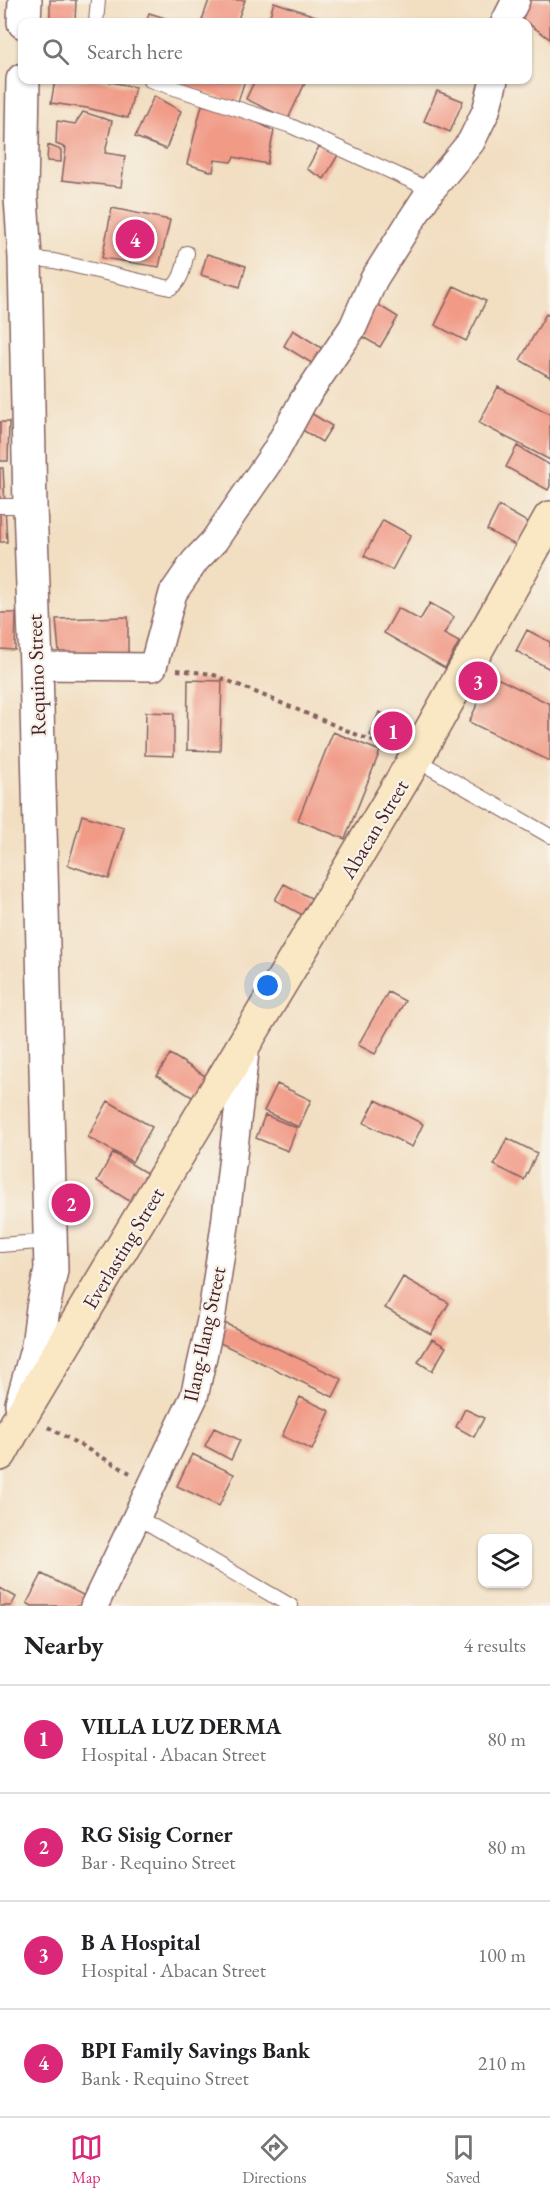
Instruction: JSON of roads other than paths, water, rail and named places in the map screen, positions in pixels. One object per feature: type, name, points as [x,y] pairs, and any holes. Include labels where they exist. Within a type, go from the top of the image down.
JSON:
[{"type":"main road","name":"Abacan Street","points":[[246,1042],[415,759],[550,518]]},
{"type":"main road","name":"Everlasting Street","points":[[0,1454],[246,1042]]},
{"type":"street","points":[[24,18],[25,0]]},
{"type":"street","points":[[507,18],[516,0]]},
{"type":"street","name":"Requino Street","points":[[20,1418],[38,1346],[51,1255],[36,666],[15,506],[25,258],[16,196],[23,84]]},
{"type":"street","points":[[36,666],[153,667],[173,593],[195,561],[214,541],[276,451],[303,401],[354,327],[374,279],[431,190],[471,142],[486,111],[493,84]]},
{"type":"street","name":"Ilang-Ilang Street","points":[[94,1606],[194,1397],[211,1320],[225,1225],[246,1042]]},
{"type":"street","name":"Requino Street","points":[[51,1255],[62,1303],[63,1323],[59,1355]]},
{"type":"lane","points":[[96,18],[98,0]]},
{"type":"lane","points":[[162,84],[291,126],[431,190]]},
{"type":"lane","points":[[25,258],[54,261],[170,288],[175,286],[179,280],[187,253]]},
{"type":"lane","points":[[415,759],[550,836]]},
{"type":"lane","points":[[0,1245],[51,1255]]},
{"type":"lane","points":[[137,1517],[291,1606]]},
{"type":"place","name":"BPI Family Savings Bank","points":[[135,239]]},
{"type":"place","name":"B A Hospital","points":[[478,681]]},
{"type":"place","name":"VILLA LUZ DERMA","points":[[393,731]]},
{"type":"place","name":"RG Sisig Corner","points":[[71,1203]]}]
